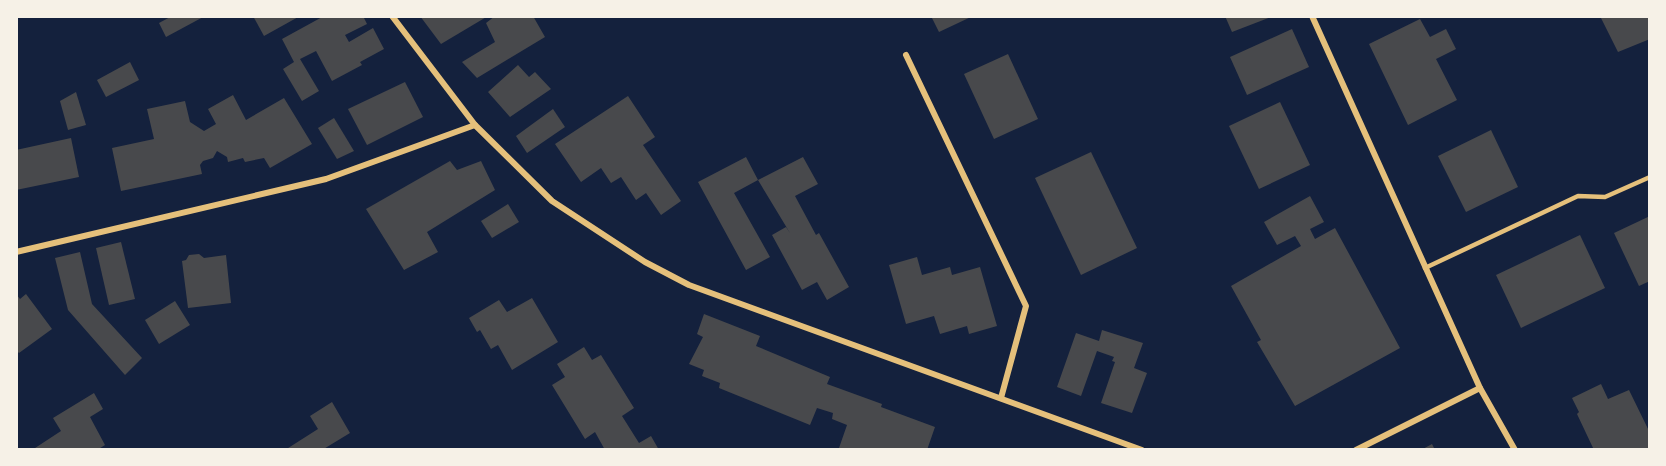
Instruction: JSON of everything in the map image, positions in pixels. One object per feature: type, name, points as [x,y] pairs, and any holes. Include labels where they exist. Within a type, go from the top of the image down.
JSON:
[{"type":"street","points":[[392,16],[476,124],[552,201],[645,262],[689,285],[1142,450]]},
{"type":"street","points":[[1312,16],[1479,388],[1515,450]]},
{"type":"street","points":[[906,55],[1026,306],[1000,398]]},
{"type":"street","points":[[16,252],[326,179],[476,124]]},
{"type":"street","points":[[1356,450],[1479,388]]},
{"type":"lane","points":[[1425,268],[1578,196],[1605,197],[1650,177]]},
{"type":"building","points":[[172,16],[205,16],[166,37],[159,23]]},
{"type":"building","points":[[253,16],[300,16],[264,36]]},
{"type":"building","points":[[324,16],[363,16],[367,24],[345,35],[349,42],[373,28],[384,49],[360,62],[362,65],[332,81],[316,51],[300,59],[319,91],[302,101],[283,69],[294,62],[282,39]]},
{"type":"building","points":[[420,16],[488,16],[441,44]]},
{"type":"building","points":[[495,16],[533,16],[545,37],[477,78],[462,62],[495,42],[486,23]]},
{"type":"building","points":[[931,16],[973,16],[939,32]]},
{"type":"building","points":[[1225,16],[1271,16],[1271,17],[1232,32]]},
{"type":"building","points":[[1600,16],[1650,16],[1650,39],[1618,52]]},
{"type":"building","points":[[1420,19],[1430,37],[1446,29],[1456,49],[1436,59],[1457,100],[1408,125],[1369,44]]},
{"type":"building","points":[[1292,29],[1309,67],[1247,95],[1230,57]]},
{"type":"building","points":[[1008,54],[1038,119],[994,139],[964,74]]},
{"type":"building","points":[[130,62],[139,80],[106,97],[97,80]]},
{"type":"building","points":[[518,65],[529,77],[535,72],[551,89],[510,117],[488,92]]},
{"type":"building","points":[[405,82],[423,117],[367,145],[348,109]]},
{"type":"building","points":[[76,92],[86,125],[68,130],[60,101]]},
{"type":"building","points":[[233,95],[246,120],[284,98],[312,144],[270,168],[264,158],[245,162],[243,158],[228,162],[227,157],[217,151],[213,158],[203,161],[200,165],[202,174],[121,191],[112,148],[154,139],[147,109],[185,101],[190,122],[204,131],[216,124],[208,109]]},
{"type":"building","points":[[628,96],[655,137],[643,145],[681,201],[661,215],[646,193],[636,200],[621,177],[611,183],[601,168],[581,182],[555,144]]},
{"type":"building","points":[[1280,102],[1310,165],[1259,189],[1229,126]]},
{"type":"building","points":[[553,109],[565,127],[527,153],[516,136]]},
{"type":"building","points":[[334,118],[354,151],[337,159],[318,128]]},
{"type":"building","points":[[1491,130],[1518,187],[1466,212],[1438,156]]},
{"type":"building","points":[[71,138],[79,177],[16,190],[16,150]]},
{"type":"building","points":[[1091,152],[1137,248],[1081,275],[1035,178]]},
{"type":"building","points":[[746,157],[758,180],[734,193],[770,257],[746,270],[698,182]]},
{"type":"building","points":[[803,157],[818,184],[795,196],[816,235],[819,233],[849,287],[827,300],[817,282],[802,290],[772,235],[786,227],[790,233],[758,180]]},
{"type":"building","points":[[450,161],[457,170],[481,161],[495,190],[427,232],[438,252],[404,270],[366,209]]},
{"type":"building","points":[[1310,196],[1324,222],[1310,229],[1315,239],[1335,228],[1400,348],[1295,406],[1257,342],[1261,340],[1231,286],[1301,246],[1295,236],[1277,245],[1264,222]]},
{"type":"building","points":[[508,204],[519,222],[492,238],[481,221]]},
{"type":"building","points":[[1650,216],[1650,281],[1639,286],[1614,233]]},
{"type":"building","points":[[1580,235],[1605,288],[1521,328],[1496,275]]},
{"type":"building","points":[[121,242],[135,299],[109,305],[96,248]]},
{"type":"building","points":[[80,252],[92,304],[142,358],[125,375],[68,310],[55,258]]},
{"type":"building","points":[[199,254],[204,258],[226,255],[231,303],[188,308],[182,261],[186,260],[189,255]]},
{"type":"building","points":[[917,257],[922,275],[950,267],[952,275],[980,267],[997,326],[969,334],[967,326],[940,334],[934,316],[906,324],[889,265]]},
{"type":"building","points":[[16,294],[20,299],[26,294],[52,329],[19,353],[16,350]]},
{"type":"building","points":[[532,298],[558,342],[512,370],[498,345],[491,349],[480,330],[477,332],[469,318],[499,300],[507,312]]},
{"type":"building","points":[[175,301],[190,325],[159,344],[145,320]]},
{"type":"building","points":[[704,314],[760,336],[756,346],[830,377],[827,384],[935,427],[927,450],[844,450],[839,448],[847,425],[832,419],[833,413],[817,408],[810,425],[719,388],[720,383],[702,376],[704,370],[689,364],[703,337],[697,334]]},
{"type":"building","points":[[1102,330],[1143,343],[1134,368],[1147,373],[1132,413],[1101,403],[1115,362],[1112,361],[1114,357],[1097,351],[1081,396],[1057,387],[1076,333],[1099,341]]},
{"type":"building","points":[[584,347],[592,360],[601,355],[634,408],[622,416],[639,443],[651,436],[659,450],[605,450],[595,432],[585,439],[552,385],[565,377],[557,364]]},
{"type":"building","points":[[1601,384],[1608,399],[1629,390],[1650,433],[1650,450],[1594,450],[1572,398]]},
{"type":"building","points":[[94,393],[103,409],[90,417],[105,445],[97,450],[32,450],[61,431],[53,418]]},
{"type":"building","points":[[332,402],[350,433],[322,450],[285,450],[318,429],[310,416]]},
{"type":"building","points":[[1432,444],[1435,450],[1421,450]]}]
